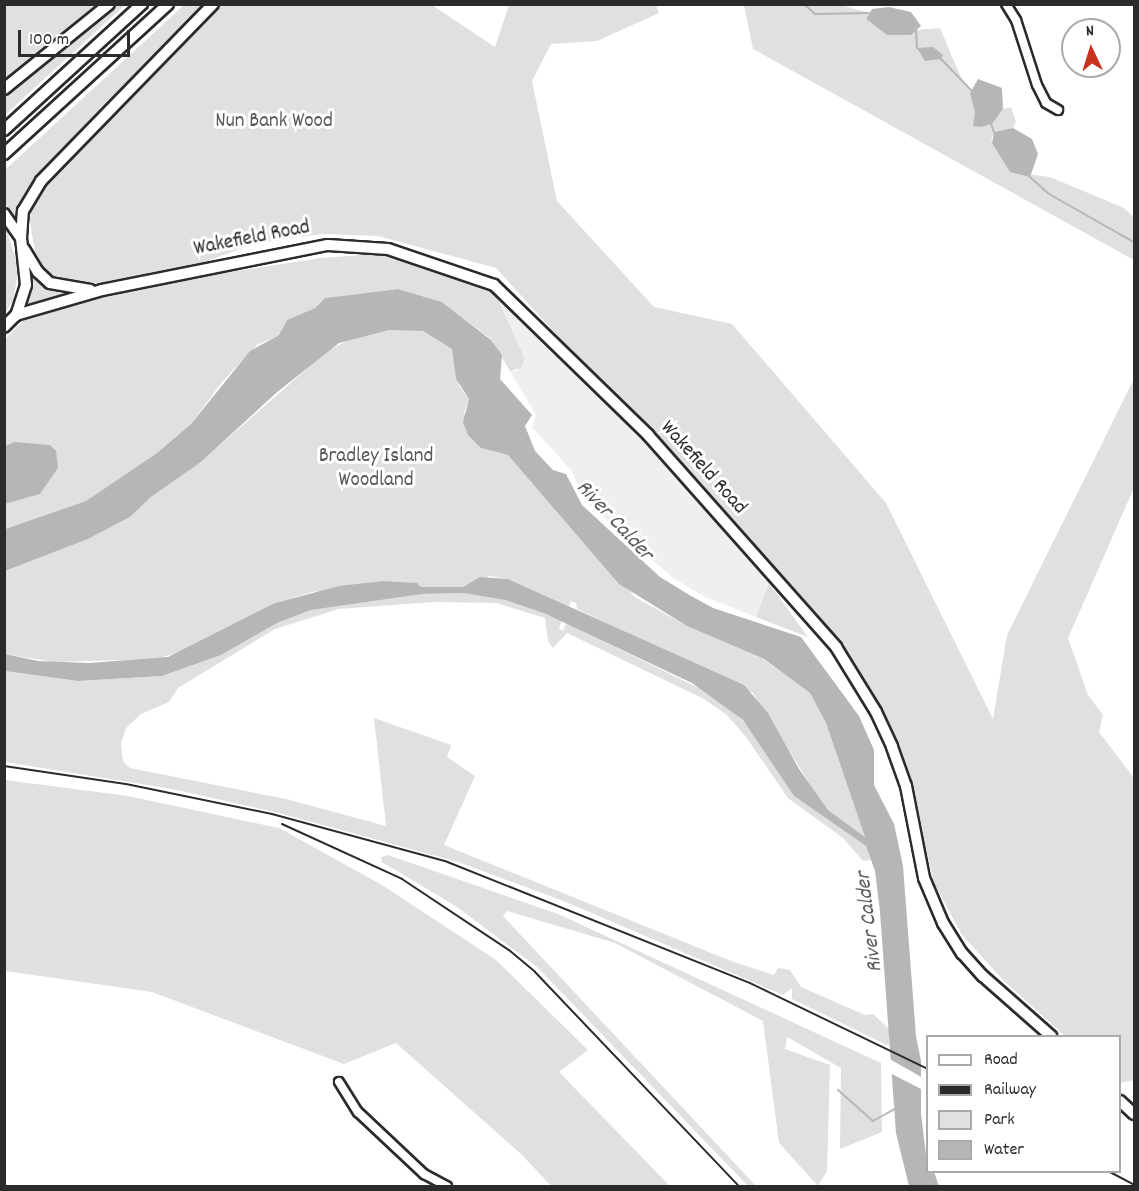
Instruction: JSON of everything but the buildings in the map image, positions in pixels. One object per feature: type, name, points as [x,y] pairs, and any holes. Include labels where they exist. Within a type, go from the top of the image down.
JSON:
[{"type":"highway","points":[[4,89],[109,4]]},
{"type":"highway","points":[[4,130],[142,4]]},
{"type":"highway","points":[[4,154],[168,4]]},
{"type":"highway","points":[[4,327],[16,315],[26,285],[22,243],[23,210],[40,181],[213,4]]},
{"type":"highway","name":"Wakefield Road","points":[[4,214],[38,272],[50,283],[65,288],[102,290]]},
{"type":"highway","name":"Wakefield Road","points":[[16,315],[102,290],[293,249],[343,244],[388,249],[494,285],[648,435],[836,647],[876,712],[892,747],[906,786],[924,878],[943,923],[962,953],[983,976],[1050,1035]]},
{"type":"highway","points":[[1121,1103],[1134,1114]]},
{"type":"street","points":[[1006,4],[1016,20],[1037,85],[1046,103],[1058,110]]},
{"type":"street","points":[[339,1082],[358,1112],[424,1174],[447,1186]]},
{"type":"shaded area","points":[[497,297],[635,430],[769,583],[756,617],[705,597],[673,578],[586,502],[571,470],[532,427],[536,415],[510,371],[517,371],[525,357]]},
{"type":"green space","points":[[5,4],[95,4],[95,5],[5,78]]},
{"type":"green space","points":[[117,5],[125,5],[5,115],[5,94]]},
{"type":"green space","points":[[184,5],[206,5],[44,169],[26,192],[17,221],[5,203],[5,170]]},
{"type":"green space","name":"Nun Bank Wood","points":[[223,5],[432,5],[495,47],[509,5],[656,5],[659,13],[597,41],[551,44],[532,81],[557,201],[654,307],[732,324],[886,503],[993,719],[1007,635],[1134,379],[1134,488],[1068,638],[1088,695],[1103,715],[1099,732],[1134,778],[1134,1080],[1121,1083],[1121,1035],[1064,1035],[1004,981],[962,935],[934,883],[909,779],[869,690],[832,637],[496,268],[378,236],[322,234],[253,244],[194,266],[101,283],[64,281],[46,271],[35,252],[30,222],[32,202],[43,183],[89,142]]},
{"type":"green space","points":[[744,5],[841,5],[869,13],[866,19],[887,35],[911,35],[916,30],[940,28],[963,82],[971,90],[975,113],[993,123],[1003,109],[1011,107],[1016,122],[1013,128],[995,132],[991,139],[1010,172],[1050,177],[1124,208],[1134,217],[1134,260],[753,49]]},
{"type":"green space","points":[[4,221],[19,269],[13,300],[5,314]]},
{"type":"green space","points":[[377,254],[409,261],[495,293],[525,358],[521,368],[510,371],[491,339],[442,302],[398,289],[325,298],[315,308],[287,320],[279,335],[257,345],[222,382],[191,424],[157,453],[86,501],[5,529],[5,504],[40,494],[58,468],[14,442],[5,446],[5,339],[26,318],[43,310],[168,282],[320,258]]},
{"type":"green space","points":[[34,276],[49,288],[65,295],[27,305]]},
{"type":"green space","name":"Bradley Island Woodland","points":[[389,330],[423,331],[452,349],[459,386],[469,399],[464,413],[481,448],[508,455],[635,597],[687,626],[763,659],[810,693],[826,723],[865,837],[828,810],[753,693],[577,609],[576,603],[571,601],[569,606],[508,579],[490,576],[463,587],[421,587],[383,581],[312,592],[275,603],[195,647],[157,659],[54,662],[5,654],[5,571],[88,539],[130,517],[151,497],[201,462],[326,352],[354,337]]},
{"type":"green space","points":[[769,583],[808,637],[756,617]]},
{"type":"green space","points":[[463,593],[505,600],[546,614],[562,621],[559,629],[563,631],[566,623],[715,696],[752,729],[794,796],[866,846],[871,860],[863,861],[843,838],[788,798],[746,737],[727,715],[704,699],[567,633],[553,648],[548,641],[545,618],[496,603],[433,602],[339,609],[275,629],[178,688],[169,702],[141,714],[126,728],[121,744],[123,761],[130,768],[286,799],[386,826],[374,718],[451,745],[447,757],[475,776],[444,845],[731,961],[774,975],[778,968],[790,970],[801,987],[865,1015],[873,1014],[889,1029],[889,1046],[792,999],[792,988],[783,995],[561,900],[458,862],[279,813],[172,789],[5,762],[5,671],[78,681],[162,676],[221,655],[277,623],[311,610],[421,594]]},
{"type":"green space","points":[[5,780],[128,796],[279,828],[382,885],[496,960],[588,1050],[559,1072],[670,1186],[551,1186],[522,1155],[396,1043],[344,1064],[152,992],[5,971]]},
{"type":"green space","points":[[388,855],[558,914],[881,1063],[882,1132],[840,1149],[841,1068],[787,1037],[785,1049],[830,1065],[827,1171],[818,1186],[779,1143],[763,1021],[615,943],[507,911],[503,916],[756,1186],[748,1186],[537,967],[457,907],[382,862],[381,857]]},
{"type":"water","points":[[889,7],[911,12],[921,26],[911,35],[887,35],[866,19],[872,9]]},
{"type":"water","points":[[933,47],[943,55],[941,59],[925,61],[917,48]]},
{"type":"water","points":[[978,79],[1002,88],[1003,109],[993,123],[982,127],[973,126],[975,113],[970,93]]},
{"type":"water","points":[[1013,128],[1032,139],[1038,154],[1030,177],[1010,172],[992,143],[994,132]]},
{"type":"water","points":[[398,289],[442,302],[491,340],[502,355],[500,379],[532,415],[525,426],[535,451],[553,470],[566,474],[582,505],[660,577],[691,596],[713,608],[801,637],[859,716],[874,750],[874,785],[894,824],[903,866],[916,1036],[921,1061],[921,1113],[926,1173],[934,1173],[939,1186],[909,1186],[896,1133],[880,912],[875,871],[866,846],[794,796],[743,720],[692,683],[546,614],[505,600],[463,593],[422,594],[311,610],[277,623],[221,655],[162,676],[78,681],[5,671],[5,654],[38,661],[89,663],[168,657],[275,603],[339,586],[383,581],[417,583],[421,587],[463,587],[480,577],[508,579],[744,685],[768,713],[799,769],[828,810],[865,837],[826,723],[810,693],[764,659],[687,626],[619,584],[508,455],[481,448],[468,435],[463,422],[469,399],[456,379],[452,349],[423,331],[389,330],[339,343],[276,393],[201,462],[151,497],[130,517],[88,539],[5,571],[5,529],[86,501],[157,453],[191,424],[250,351],[279,335],[287,320],[315,308],[325,298]]},
{"type":"water","points":[[14,442],[50,445],[56,451],[58,468],[40,494],[5,504],[5,446]]},
{"type":"pier","points":[[886,1057],[923,1078],[923,1090],[886,1071]]},
{"type":"waterway","points":[[804,4],[815,14],[869,13]]},
{"type":"waterway","points":[[916,30],[917,48]]},
{"type":"waterway","points":[[941,59],[971,90]]},
{"type":"waterway","points":[[991,124],[994,132]]},
{"type":"waterway","points":[[1030,177],[1049,194],[1134,242]]},
{"type":"waterway","points":[[838,1090],[873,1121],[896,1108]]},
{"type":"railway","points":[[4,766],[126,784],[272,814],[445,861],[750,983],[926,1068]]},
{"type":"railway","points":[[282,824],[402,879],[509,950],[535,972],[739,1186]]},
{"type":"railway","points":[[1112,1173],[1134,1185]]},
{"type":"water label","name":"River Calder","points":[[614,521]]},
{"type":"water label","name":"River Calder","points":[[870,922]]}]
